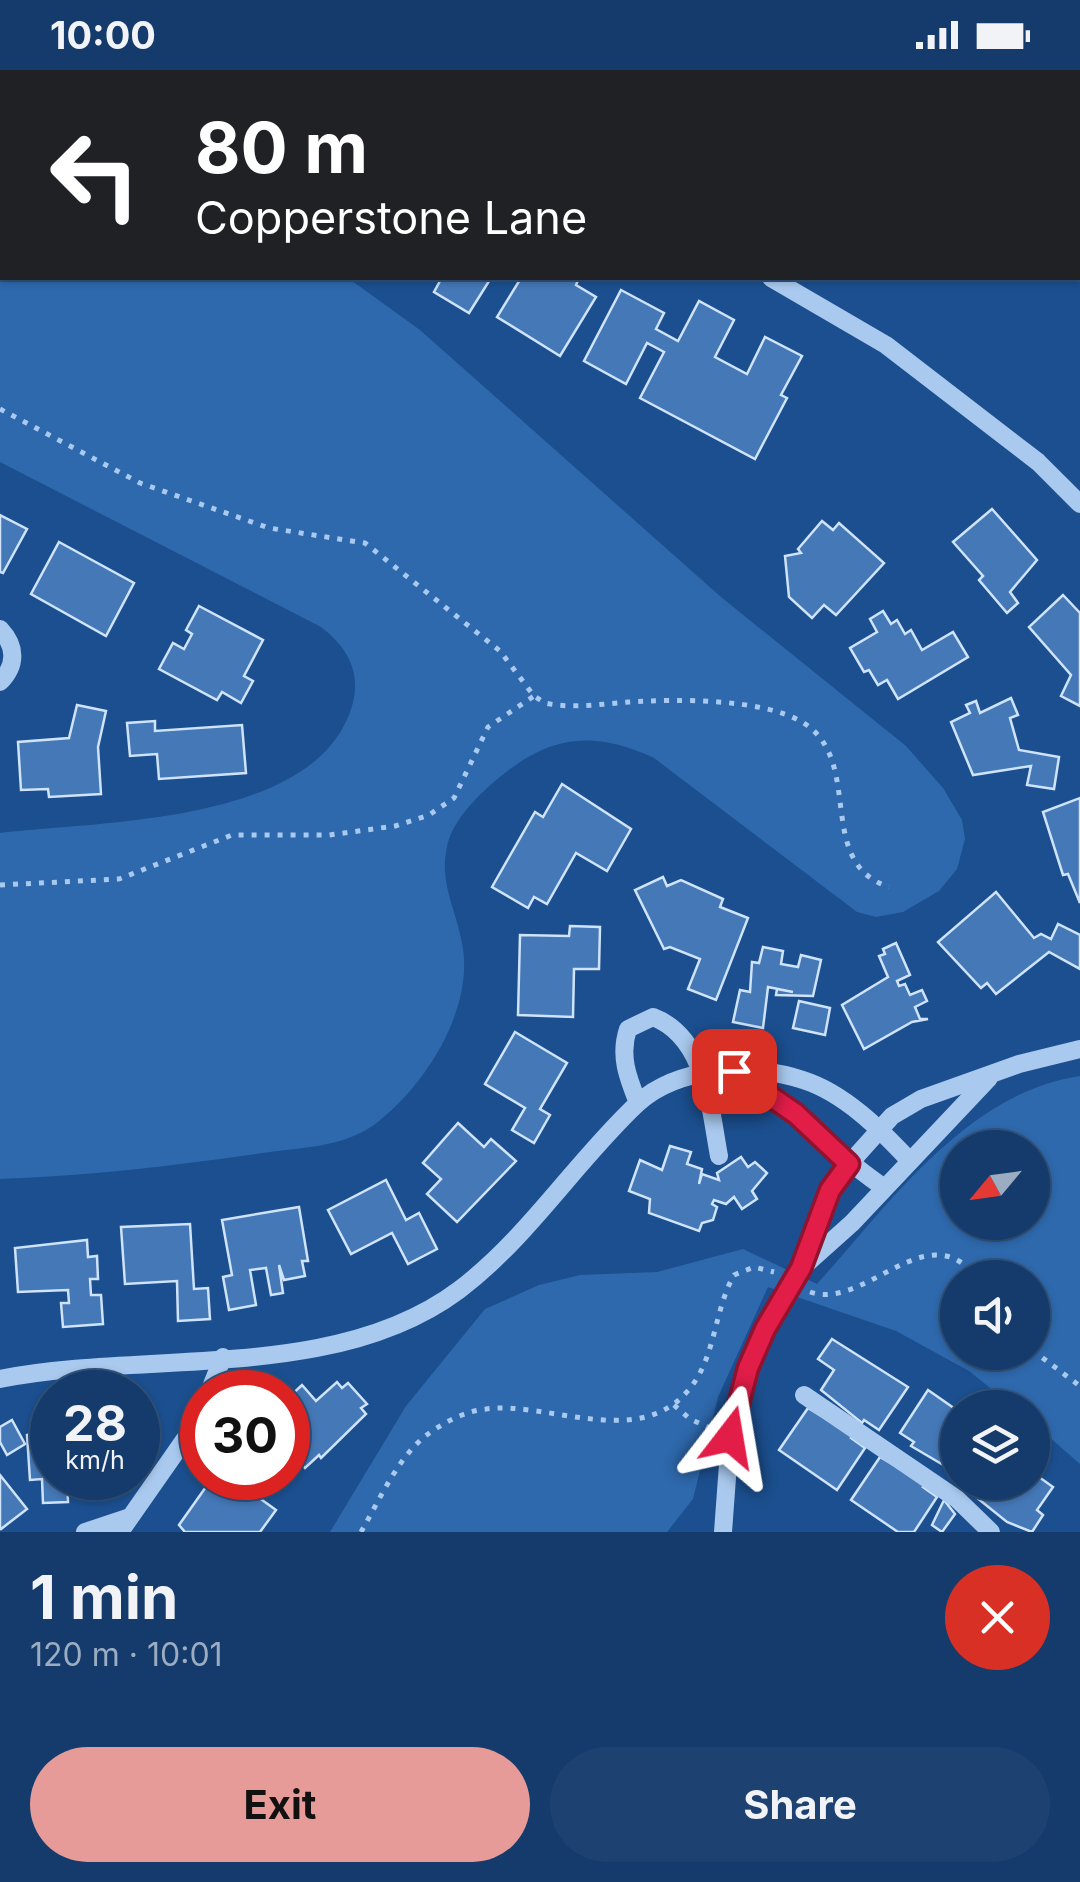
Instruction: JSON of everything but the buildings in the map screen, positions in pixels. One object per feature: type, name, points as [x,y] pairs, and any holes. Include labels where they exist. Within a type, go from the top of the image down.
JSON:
[{"type":"street","points":[[774,280],[886,345],[1038,462],[1080,504]]},
{"type":"street","points":[[0,629],[13,648],[13,661],[0,682]]},
{"type":"street","points":[[638,1103],[627,1076],[624,1042],[638,1021],[653,1017],[668,1023],[704,1074],[719,1156]]},
{"type":"street","points":[[723,1532],[730,1437],[748,1368],[796,1275],[830,1190],[849,1164],[892,1116],[922,1100],[1019,1064],[1080,1049]]},
{"type":"street","points":[[0,1379],[53,1368],[224,1358],[344,1344],[421,1314],[498,1256],[638,1103],[672,1082],[704,1074],[734,1071],[805,1080],[880,1130],[908,1160]]},
{"type":"street","points":[[734,1071],[796,1114],[849,1164],[882,1187]]},
{"type":"street","points":[[796,1275],[989,1078]]},
{"type":"street","points":[[219,1370],[224,1358]]},
{"type":"street","points":[[804,1395],[957,1498],[991,1532]]},
{"type":"street","points":[[86,1532],[126,1524],[180,1441]]},
{"type":"path","points":[[0,409],[140,483],[268,528],[365,543],[500,651],[534,696],[566,706],[639,702],[764,708],[806,724],[825,742],[836,767],[847,849],[867,876],[889,887]]},
{"type":"path","points":[[0,885],[119,880],[232,835],[329,835],[395,826],[429,815],[454,798],[488,727],[534,696]]},
{"type":"path","points":[[361,1532],[406,1458],[426,1436],[460,1416],[508,1408],[604,1419],[650,1413],[674,1405],[688,1392],[704,1362],[734,1275],[760,1267],[796,1275],[832,1297],[850,1292],[904,1261],[943,1256],[954,1260]]},
{"type":"path","points":[[1050,1364],[1080,1386]]},
{"type":"path","points":[[674,1405],[690,1419],[730,1437]]},
{"type":"shaded area","points":[[0,280],[351,280],[420,330],[721,597],[906,746],[943,788],[962,820],[965,839],[957,869],[939,891],[903,912],[876,917],[857,912],[654,758],[629,748],[584,740],[543,749],[484,791],[452,832],[445,872],[462,943],[461,992],[454,1017],[430,1065],[379,1121],[351,1137],[304,1148],[129,1170],[0,1179],[0,833],[146,819],[200,810],[251,795],[296,774],[331,745],[352,706],[355,682],[345,652],[321,627],[0,462]]},
{"type":"shaded area","points":[[1080,1076],[1080,1464],[1050,1438],[1050,1390],[993,1390],[967,1370],[1050,1370],[1050,1260],[940,1260],[940,1355],[896,1331],[768,1287],[718,1397],[693,1499],[667,1532],[330,1532],[406,1406],[485,1309],[539,1285],[580,1275],[657,1272],[743,1249],[817,1284],[940,1150],[940,1240],[1050,1240],[1050,1130],[964,1130],[1001,1104],[1039,1087]]},
{"type":"route","points":[[730,1437],[748,1368],[765,1329],[801,1268],[813,1227],[830,1190],[849,1164],[796,1114],[734,1071]]}]
